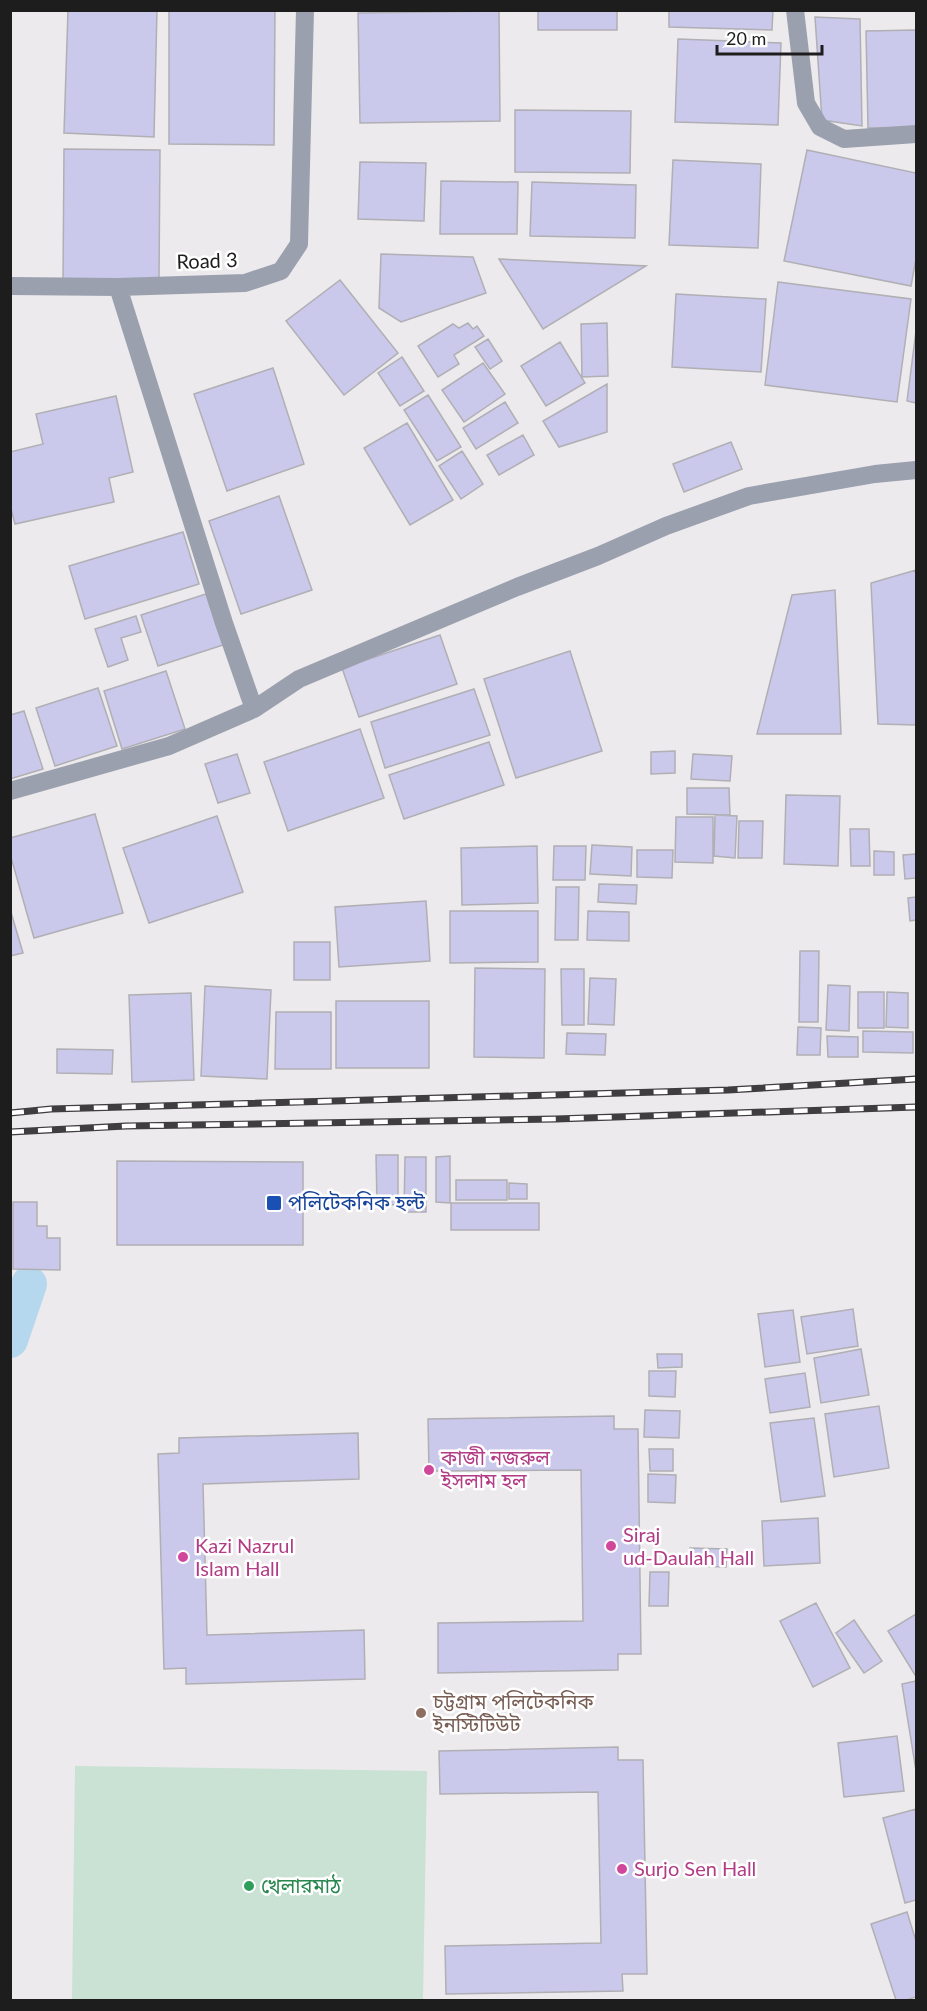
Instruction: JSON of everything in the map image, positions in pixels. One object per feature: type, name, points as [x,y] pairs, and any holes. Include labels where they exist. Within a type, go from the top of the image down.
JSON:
[{"type":"street","name":"Road 3","points":[[10,286],[118,287],[245,284],[281,271],[299,244],[305,10]]},
{"type":"street","points":[[795,10],[806,103],[820,127],[844,139],[916,134]]},
{"type":"street","points":[[118,287],[224,623],[255,709]]},
{"type":"street","points":[[10,791],[169,746],[255,709],[299,679],[677,522],[749,496],[864,476],[916,470]]},
{"type":"green space","name":"খেলারমাঠ","points":[[75,1766],[427,1771],[423,2000],[72,2000]]},
{"type":"building","points":[[68,10],[157,10],[154,137],[64,133]]},
{"type":"building","points":[[169,10],[275,10],[274,145],[169,144]]},
{"type":"building","points":[[538,10],[617,10],[617,30],[538,30]]},
{"type":"building","points":[[669,10],[773,10],[772,30],[669,27]]},
{"type":"building","points":[[499,11],[500,121],[360,123],[358,13]]},
{"type":"building","points":[[815,17],[860,19],[862,126],[822,120]]},
{"type":"building","points":[[916,30],[916,127],[868,128],[866,31]]},
{"type":"building","points":[[678,39],[781,43],[778,125],[675,122]]},
{"type":"building","points":[[515,110],[631,111],[630,173],[515,172]]},
{"type":"building","points":[[64,149],[160,150],[159,281],[63,280]]},
{"type":"building","points":[[807,150],[916,173],[916,259],[911,286],[784,261]]},
{"type":"building","points":[[673,160],[761,164],[758,248],[669,245]]},
{"type":"building","points":[[360,162],[426,163],[424,221],[358,219]]},
{"type":"building","points":[[441,181],[518,182],[517,234],[440,234]]},
{"type":"building","points":[[532,182],[636,185],[635,238],[530,236]]},
{"type":"building","points":[[381,254],[473,257],[486,293],[401,322],[379,308]]},
{"type":"building","points":[[499,259],[646,266],[543,329]]},
{"type":"building","points":[[340,280],[398,353],[344,395],[286,321]]},
{"type":"building","points":[[778,282],[911,299],[897,402],[765,385]]},
{"type":"building","points":[[676,294],[766,299],[761,372],[672,367]]},
{"type":"building","points":[[468,323],[473,329],[477,326],[484,336],[454,355],[459,364],[438,377],[418,346],[453,324],[459,328]]},
{"type":"building","points":[[607,323],[608,376],[582,377],[581,324]]},
{"type":"building","points":[[916,331],[916,403],[907,401]]},
{"type":"building","points":[[488,339],[502,361],[490,369],[475,347]]},
{"type":"building","points":[[560,342],[585,383],[546,406],[521,366]]},
{"type":"building","points":[[402,357],[424,391],[400,406],[378,373]]},
{"type":"building","points":[[483,363],[505,394],[464,422],[442,390]]},
{"type":"building","points":[[273,368],[304,464],[227,491],[194,394]]},
{"type":"building","points":[[607,384],[607,432],[559,447],[543,421]]},
{"type":"building","points":[[428,395],[461,447],[437,461],[404,410]]},
{"type":"building","points":[[116,396],[133,472],[109,478],[114,502],[15,524],[10,505],[10,452],[43,444],[36,414]]},
{"type":"building","points":[[505,402],[518,423],[476,449],[463,428]]},
{"type":"building","points":[[407,423],[453,500],[410,525],[364,448]]},
{"type":"building","points":[[523,435],[534,455],[499,475],[487,455]]},
{"type":"building","points":[[731,442],[742,469],[684,492],[673,464]]},
{"type":"building","points":[[462,451],[483,484],[461,499],[439,466]]},
{"type":"building","points":[[279,496],[312,590],[241,614],[209,521]]},
{"type":"building","points":[[183,532],[199,584],[85,619],[69,566]]},
{"type":"building","points":[[916,570],[916,725],[878,724],[871,583]]},
{"type":"building","points":[[835,590],[841,734],[757,734],[792,595]]},
{"type":"building","points":[[206,594],[223,645],[158,666],[141,615]]},
{"type":"building","points":[[136,616],[141,632],[121,638],[128,660],[108,667],[95,629]]},
{"type":"building","points":[[440,635],[457,684],[359,717],[342,668]]},
{"type":"building","points":[[570,651],[602,751],[516,778],[484,679]]},
{"type":"building","points":[[166,671],[185,729],[122,749],[104,691]]},
{"type":"building","points":[[98,688],[117,746],[55,766],[36,708]]},
{"type":"building","points":[[474,689],[490,735],[385,768],[371,722]]},
{"type":"building","points":[[24,711],[43,769],[10,779],[10,715]]},
{"type":"building","points":[[360,729],[384,798],[288,831],[264,762]]},
{"type":"building","points":[[489,742],[504,785],[404,819],[389,775]]},
{"type":"building","points":[[675,751],[675,773],[651,774],[651,752]]},
{"type":"building","points":[[237,754],[250,793],[218,803],[205,764]]},
{"type":"building","points":[[693,754],[732,756],[730,781],[691,779]]},
{"type":"building","points":[[687,788],[729,788],[730,815],[687,814]]},
{"type":"building","points":[[786,795],[840,796],[838,866],[784,864]]},
{"type":"building","points":[[95,814],[123,913],[34,938],[10,854],[10,838]]},
{"type":"building","points":[[715,815],[737,816],[735,858],[714,856]]},
{"type":"building","points":[[217,816],[243,892],[149,923],[123,848]]},
{"type":"building","points":[[676,817],[713,817],[713,863],[675,862]]},
{"type":"building","points":[[739,821],[763,821],[762,858],[738,858]]},
{"type":"building","points":[[850,829],[869,829],[870,866],[851,866]]},
{"type":"building","points":[[592,845],[632,847],[631,876],[590,874]]},
{"type":"building","points":[[537,846],[538,903],[462,905],[461,848]]},
{"type":"building","points":[[554,846],[586,846],[585,880],[553,880]]},
{"type":"building","points":[[637,850],[673,850],[672,878],[637,877]]},
{"type":"building","points":[[874,851],[894,852],[894,875],[874,875]]},
{"type":"building","points":[[916,854],[916,878],[905,879],[903,855]]},
{"type":"building","points":[[599,884],[637,885],[636,904],[598,902]]},
{"type":"building","points":[[556,887],[579,887],[578,940],[555,940]]},
{"type":"building","points":[[916,897],[916,920],[910,921],[908,898]]},
{"type":"building","points":[[426,901],[430,961],[339,967],[335,907]]},
{"type":"building","points":[[10,909],[23,953],[10,956]]},
{"type":"building","points":[[450,911],[538,911],[538,962],[450,963]]},
{"type":"building","points":[[588,911],[629,912],[629,941],[587,940]]},
{"type":"building","points":[[294,942],[330,942],[330,980],[294,980]]},
{"type":"building","points":[[800,951],[819,951],[818,1022],[799,1022]]},
{"type":"building","points":[[475,968],[545,969],[544,1058],[474,1057]]},
{"type":"building","points":[[561,969],[584,969],[584,1025],[562,1025]]},
{"type":"building","points":[[590,978],[616,979],[614,1025],[588,1024]]},
{"type":"building","points":[[828,985],[850,986],[849,1031],[826,1030]]},
{"type":"building","points":[[205,986],[271,990],[267,1079],[201,1076]]},
{"type":"building","points":[[858,992],[884,992],[884,1028],[858,1028]]},
{"type":"building","points":[[887,992],[908,993],[908,1028],[886,1027]]},
{"type":"building","points":[[191,993],[194,1080],[132,1082],[129,995]]},
{"type":"building","points":[[336,1001],[429,1001],[429,1068],[336,1068]]},
{"type":"building","points":[[276,1012],[331,1012],[331,1069],[275,1069]]},
{"type":"building","points":[[798,1027],[821,1028],[820,1055],[797,1055]]},
{"type":"building","points":[[863,1031],[913,1032],[913,1053],[863,1052]]},
{"type":"building","points":[[567,1033],[606,1034],[605,1055],[566,1054]]},
{"type":"building","points":[[827,1036],[858,1037],[858,1057],[828,1057]]},
{"type":"building","points":[[57,1049],[113,1050],[112,1074],[57,1073]]},
{"type":"building","points":[[376,1155],[398,1155],[398,1205],[377,1204]]},
{"type":"building","points":[[450,1156],[450,1203],[436,1202],[436,1157]]},
{"type":"building","points":[[405,1157],[426,1157],[426,1212],[404,1212]]},
{"type":"building","points":[[117,1161],[303,1162],[303,1245],[117,1245]]},
{"type":"building","points":[[456,1180],[507,1180],[507,1200],[456,1200]]},
{"type":"building","points":[[509,1183],[527,1184],[527,1199],[509,1199]]},
{"type":"building","points":[[13,1202],[37,1202],[37,1226],[47,1226],[47,1238],[60,1238],[60,1270],[13,1269]]},
{"type":"building","points":[[451,1203],[539,1203],[539,1230],[451,1230]]},
{"type":"building","points":[[853,1309],[858,1346],[807,1354],[801,1317]]},
{"type":"building","points":[[793,1310],[800,1362],[765,1367],[758,1314]]},
{"type":"building","points":[[861,1349],[869,1395],[821,1403],[814,1358]]},
{"type":"building","points":[[657,1354],[682,1354],[682,1367],[658,1368]]},
{"type":"building","points":[[649,1371],[676,1371],[675,1397],[649,1396]]},
{"type":"building","points":[[805,1373],[810,1407],[770,1413],[765,1379]]},
{"type":"building","points":[[879,1406],[889,1468],[834,1477],[825,1414]]},
{"type":"building","points":[[645,1410],[680,1411],[679,1438],[644,1437]]},
{"type":"building","name":"Siraj ud-Daulah Hall","points":[[614,1416],[614,1429],[638,1429],[641,1654],[618,1654],[618,1670],[438,1673],[438,1623],[583,1621],[581,1470],[429,1471],[428,1419]]},
{"type":"building","points":[[814,1418],[825,1496],[781,1502],[770,1423]]},
{"type":"building","name":"Kazi Nazrul Islam Hall","points":[[358,1433],[359,1479],[203,1484],[207,1635],[364,1630],[365,1679],[186,1684],[186,1668],[164,1669],[158,1454],[179,1453],[179,1438]]},
{"type":"building","points":[[649,1449],[673,1449],[673,1471],[650,1471]]},
{"type":"building","points":[[648,1474],[676,1475],[675,1503],[648,1502]]},
{"type":"building","points":[[818,1518],[820,1563],[764,1566],[762,1521]]},
{"type":"building","points":[[690,1548],[727,1549],[726,1567],[689,1566]]},
{"type":"building","points":[[650,1572],[669,1572],[668,1606],[649,1606]]},
{"type":"building","points":[[816,1603],[850,1668],[813,1687],[780,1621]]},
{"type":"building","points":[[916,1614],[916,1675],[915,1675],[888,1631]]},
{"type":"building","points":[[854,1620],[882,1661],[864,1673],[836,1633]]},
{"type":"building","points":[[916,1681],[916,1771],[902,1684]]},
{"type":"building","points":[[897,1736],[904,1791],[844,1797],[838,1743]]},
{"type":"building","name":"Surjo Sen Hall","points":[[618,1747],[618,1760],[643,1760],[647,1974],[622,1974],[623,1991],[446,1994],[445,1946],[601,1943],[598,1792],[440,1794],[439,1751]]},
{"type":"building","points":[[916,1809],[916,1900],[905,1903],[883,1818]]},
{"type":"building","points":[[907,1912],[916,1941],[916,1997],[896,2000],[871,1924]]},
{"type":"waterway","points":[[10,1340],[29,1284]]},
{"type":"railway","points":[[10,1113],[51,1109],[728,1090],[916,1079]]},
{"type":"railway","points":[[10,1132],[126,1126],[556,1119],[916,1107]]},
{"type":"place","name":"পলিটেকনিক হল্ট","points":[[274,1203]]},
{"type":"place","name":"কাজী নজরুল ইসলাম হল","points":[[429,1470]]},
{"type":"place","name":"Siraj ud-Daulah Hall","points":[[611,1546]]},
{"type":"place","name":"Kazi Nazrul Islam Hall","points":[[183,1557]]},
{"type":"place","name":"চট্টগ্রাম পলিটেকনিক ইনস্টিটিউট","points":[[421,1713]]},
{"type":"place","name":"Surjo Sen Hall","points":[[622,1869]]},
{"type":"place","name":"খেলারমাঠ","points":[[249,1886]]}]
